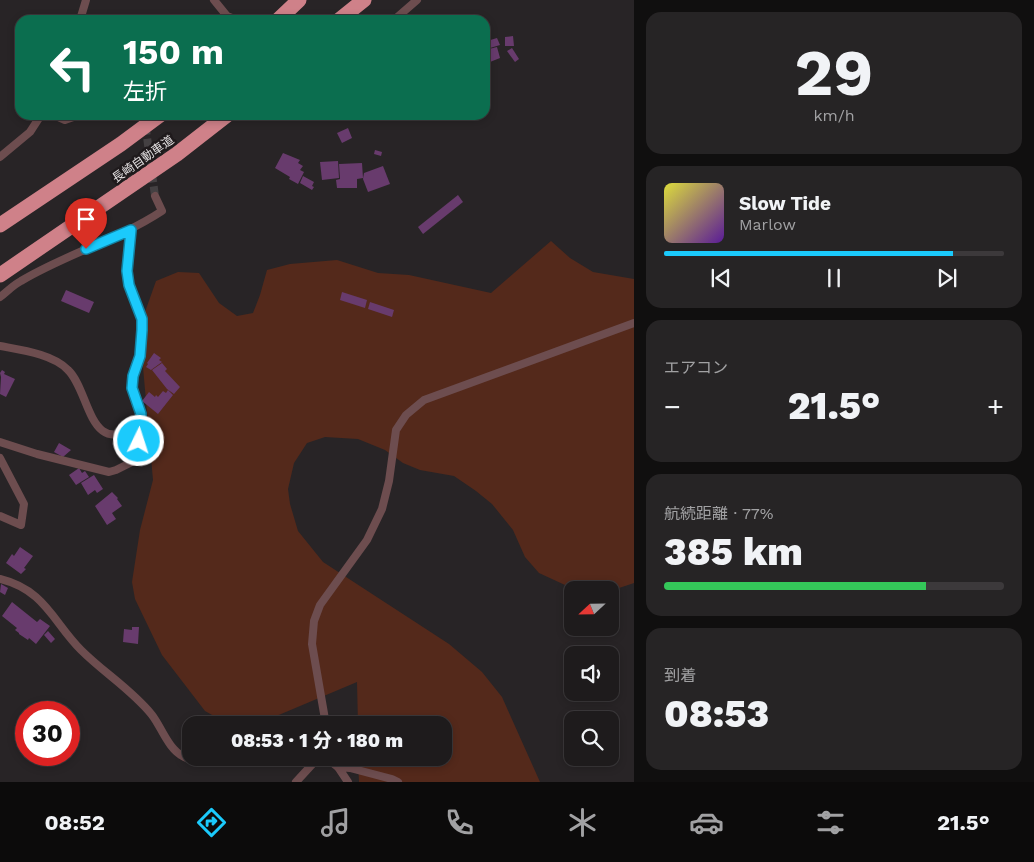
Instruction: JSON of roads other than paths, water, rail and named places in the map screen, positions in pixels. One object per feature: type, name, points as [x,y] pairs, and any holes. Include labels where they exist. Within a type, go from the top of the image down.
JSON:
[{"type":"highway","points":[[283,15],[299,0]]},
{"type":"highway","points":[[338,15],[353,0]]},
{"type":"highway","points":[[345,15],[364,0]]},
{"type":"highway","name":"長崎自動車道","points":[[0,225],[121,144],[153,120]]},
{"type":"highway","name":"長崎自動車道","points":[[0,275],[177,154],[221,120]]},
{"type":"street","points":[[82,15],[86,0]]},
{"type":"street","points":[[214,0],[224,15]]},
{"type":"street","points":[[400,15],[417,0]]},
{"type":"street","points":[[0,157],[30,132],[38,120]]},
{"type":"street","points":[[0,298],[19,282],[103,241],[131,230],[162,211],[156,196]]},
{"type":"street","points":[[0,442],[37,454],[109,472],[138,459],[141,414],[132,388],[133,376],[140,356],[142,319],[129,285],[127,271],[131,230]]},
{"type":"street","points":[[324,716],[312,644],[314,621],[320,605],[366,540],[382,509],[389,481],[396,430],[406,415],[424,400],[634,323]]},
{"type":"street","points":[[0,346],[56,360],[63,365],[70,371],[81,392],[90,416],[104,432],[117,435],[130,431],[140,424]]},
{"type":"street","points":[[0,458],[24,504],[21,525],[0,516]]},
{"type":"street","points":[[0,579],[31,592],[45,605],[81,650],[138,699],[152,716],[174,750],[182,756]]},
{"type":"street","points":[[296,782],[311,766]]},
{"type":"street","points":[[338,767],[348,782]]},
{"type":"street","points":[[338,767],[358,770],[398,782]]},
{"type":"tunnel","points":[[145,120],[155,196]]}]
